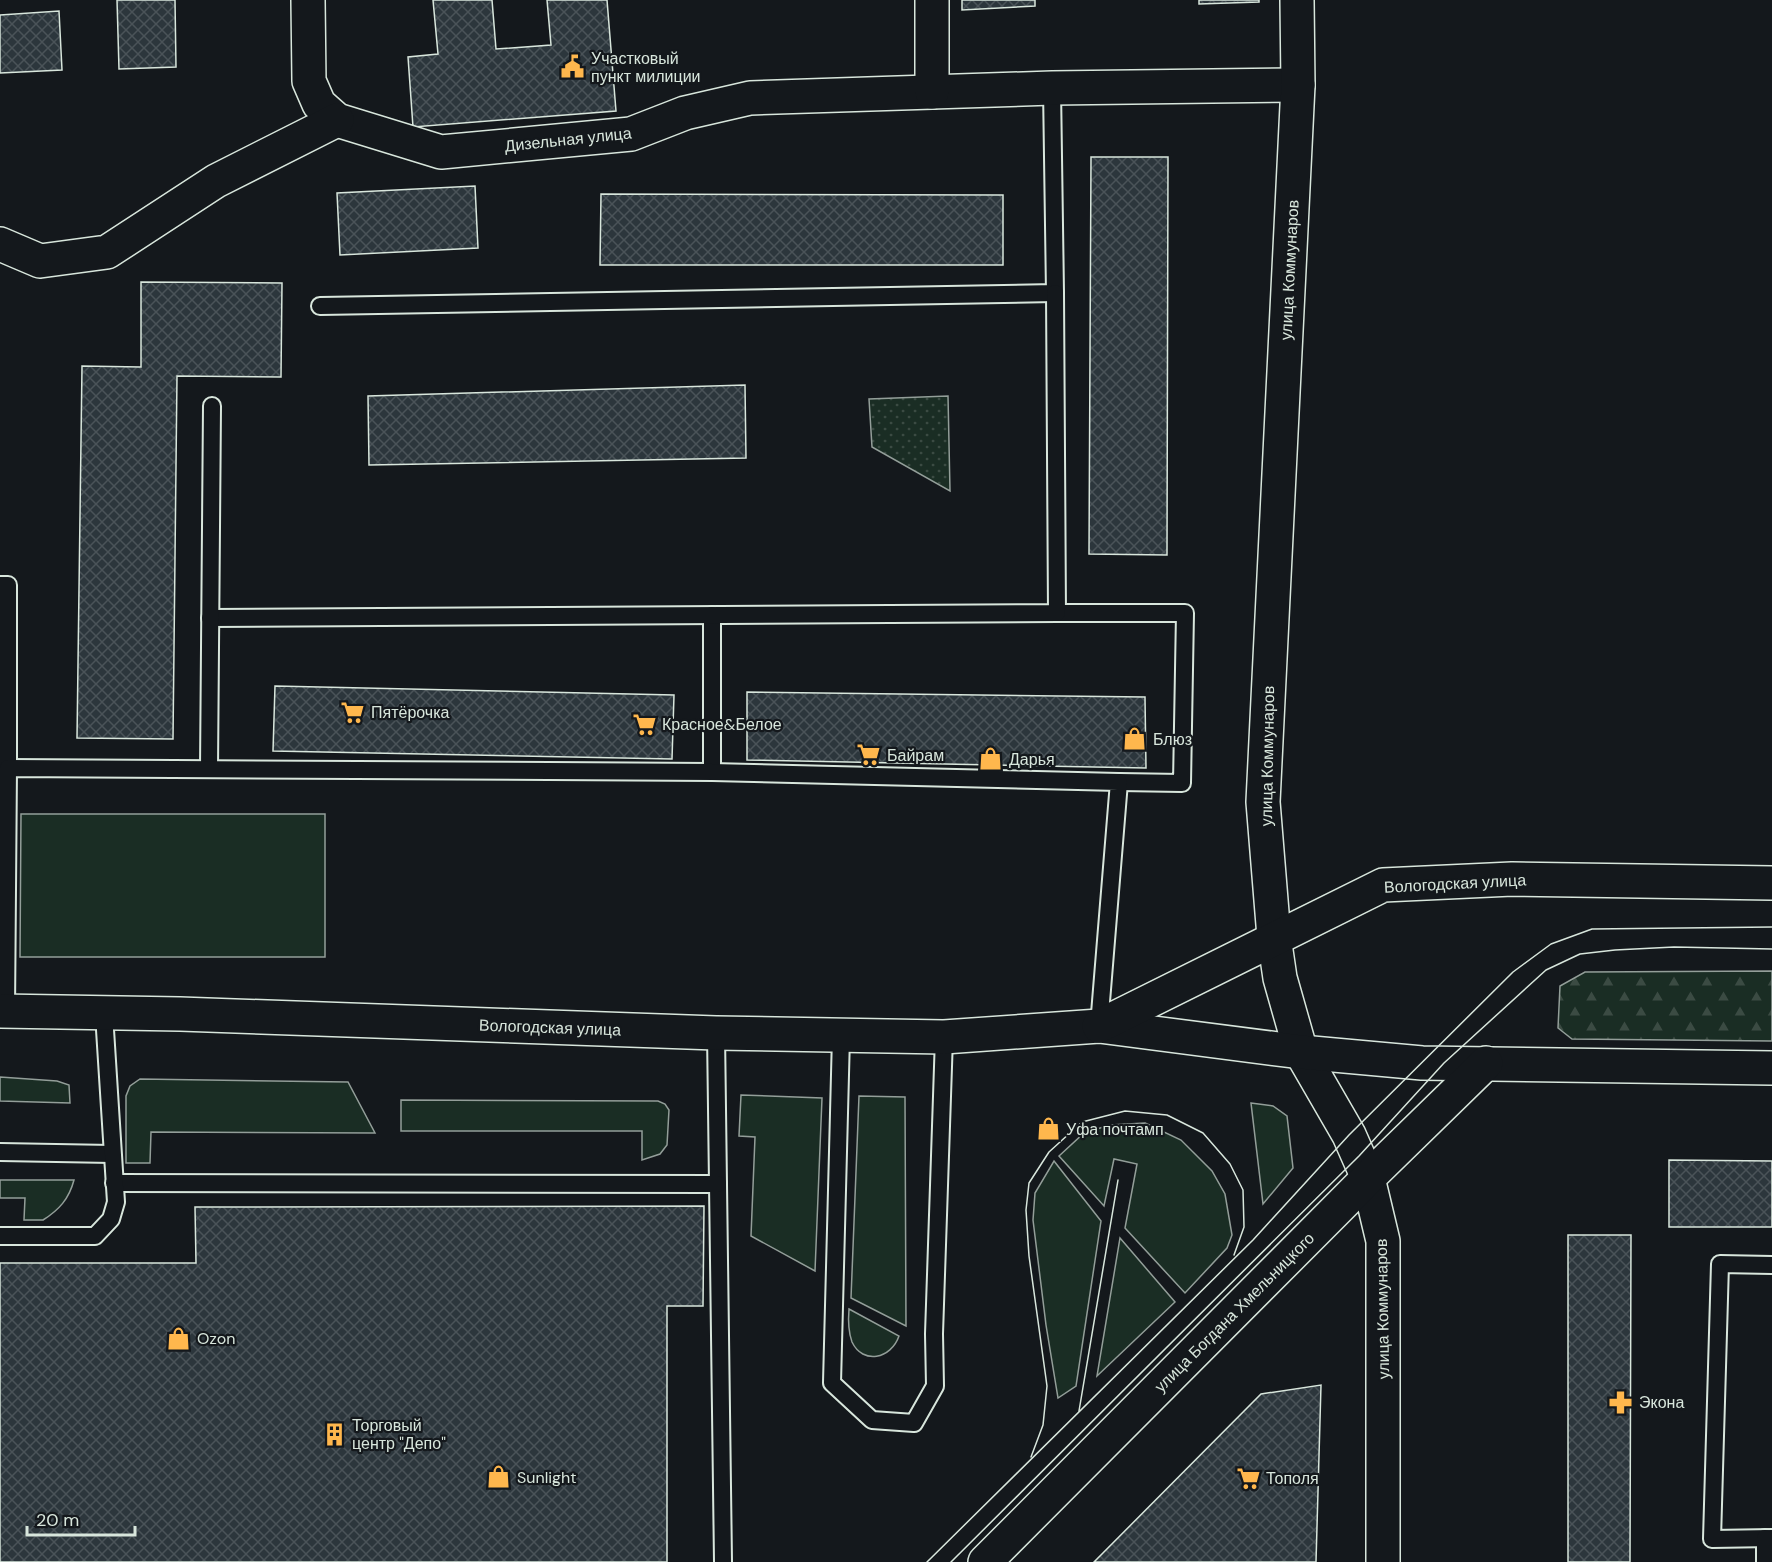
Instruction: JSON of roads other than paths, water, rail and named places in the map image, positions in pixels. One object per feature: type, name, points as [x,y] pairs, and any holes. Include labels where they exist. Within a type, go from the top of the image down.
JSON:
[{"type":"main road","name":"Дизельная улица","points":[[308,0],[309,81],[319,104],[337,120],[441,152],[631,134],[685,113],[750,98],[1052,88],[1298,85]]},
{"type":"main road","points":[[932,0],[932,92]]},
{"type":"main road","name":"улица Коммунаров","points":[[1297,0],[1298,85],[1263,802],[1274,937],[1280,978],[1301,1052],[1349,1135],[1368,1178],[1383,1241],[1383,1562]]},
{"type":"main road","points":[[0,244],[40,261],[107,252],[216,181],[337,120]]},
{"type":"main road","name":"Вологодская улица","points":[[1099,1026],[1274,937],[1383,885],[1512,879],[1772,882]]},
{"type":"main road","name":"Вологодская улица","points":[[3,1011],[180,1014],[716,1033],[944,1037],[1099,1026],[1301,1052],[1422,1063],[1772,1068]]},
{"type":"main road","name":"улица Богдана Хмельницкого","points":[[985,1562],[1486,1063]]},
{"type":"lane","points":[[1052,88],[1057,614]]},
{"type":"lane","points":[[320,306],[1055,292]]},
{"type":"lane","points":[[209,769],[212,406]]},
{"type":"lane","points":[[0,585],[8,585],[8,768],[3,1011]]},
{"type":"lane","points":[[8,768],[712,772],[1182,783],[1185,613],[210,618]]},
{"type":"lane","points":[[712,615],[712,772]]},
{"type":"lane","points":[[1099,1026],[1119,782]]},
{"type":"lane","points":[[0,1236],[95,1236],[111,1219],[116,1202],[104,1014]]},
{"type":"lane","points":[[716,1033],[723,1562]]},
{"type":"lane","points":[[841,1035],[832,1383],[872,1420],[914,1423],[935,1386],[934,1334],[944,1037]]},
{"type":"lane","points":[[0,1152],[112,1154]]},
{"type":"lane","points":[[114,1183],[718,1184]]},
{"type":"lane","points":[[1765,1562],[1768,1538],[1712,1539],[1720,1264],[1772,1265]]},
{"type":"tram line","points":[[927,1562],[1253,1240],[1349,1135],[1513,972],[1551,944],[1592,929],[1772,927]]},
{"type":"tram line","points":[[951,1562],[1359,1156],[1444,1063],[1546,970],[1580,954],[1615,950],[1674,947],[1772,949]]},
{"type":"tram line","points":[[1031,1457],[1043,1425],[1047,1386],[1029,1256],[1026,1210],[1029,1183],[1049,1152],[1082,1122],[1125,1111],[1167,1115],[1203,1133],[1230,1164],[1243,1190],[1244,1227],[1234,1255]]},
{"type":"tram line","points":[[1079,1411],[1118,1180]]},
{"type":"place","name":"Участковый пункт милиции","points":[[573,67]]},
{"type":"place","name":"Пятёрочка","points":[[353,712]]},
{"type":"place","name":"Красное&Белое","points":[[644,724]]},
{"type":"place","name":"Блюз","points":[[1135,739]]},
{"type":"place","name":"Байрам","points":[[869,755]]},
{"type":"place","name":"Дарья","points":[[991,759]]},
{"type":"place","name":"Уфа почтамп","points":[[1048,1129]]},
{"type":"place","name":"Ozon","points":[[179,1338]]},
{"type":"place","name":"Экона","points":[[1621,1402]]},
{"type":"place","name":"Торговый центр \"Депо\"","points":[[334,1434]]},
{"type":"place","name":"Sunlight","points":[[499,1477]]},
{"type":"place","name":"Тополя","points":[[1248,1478]]}]
